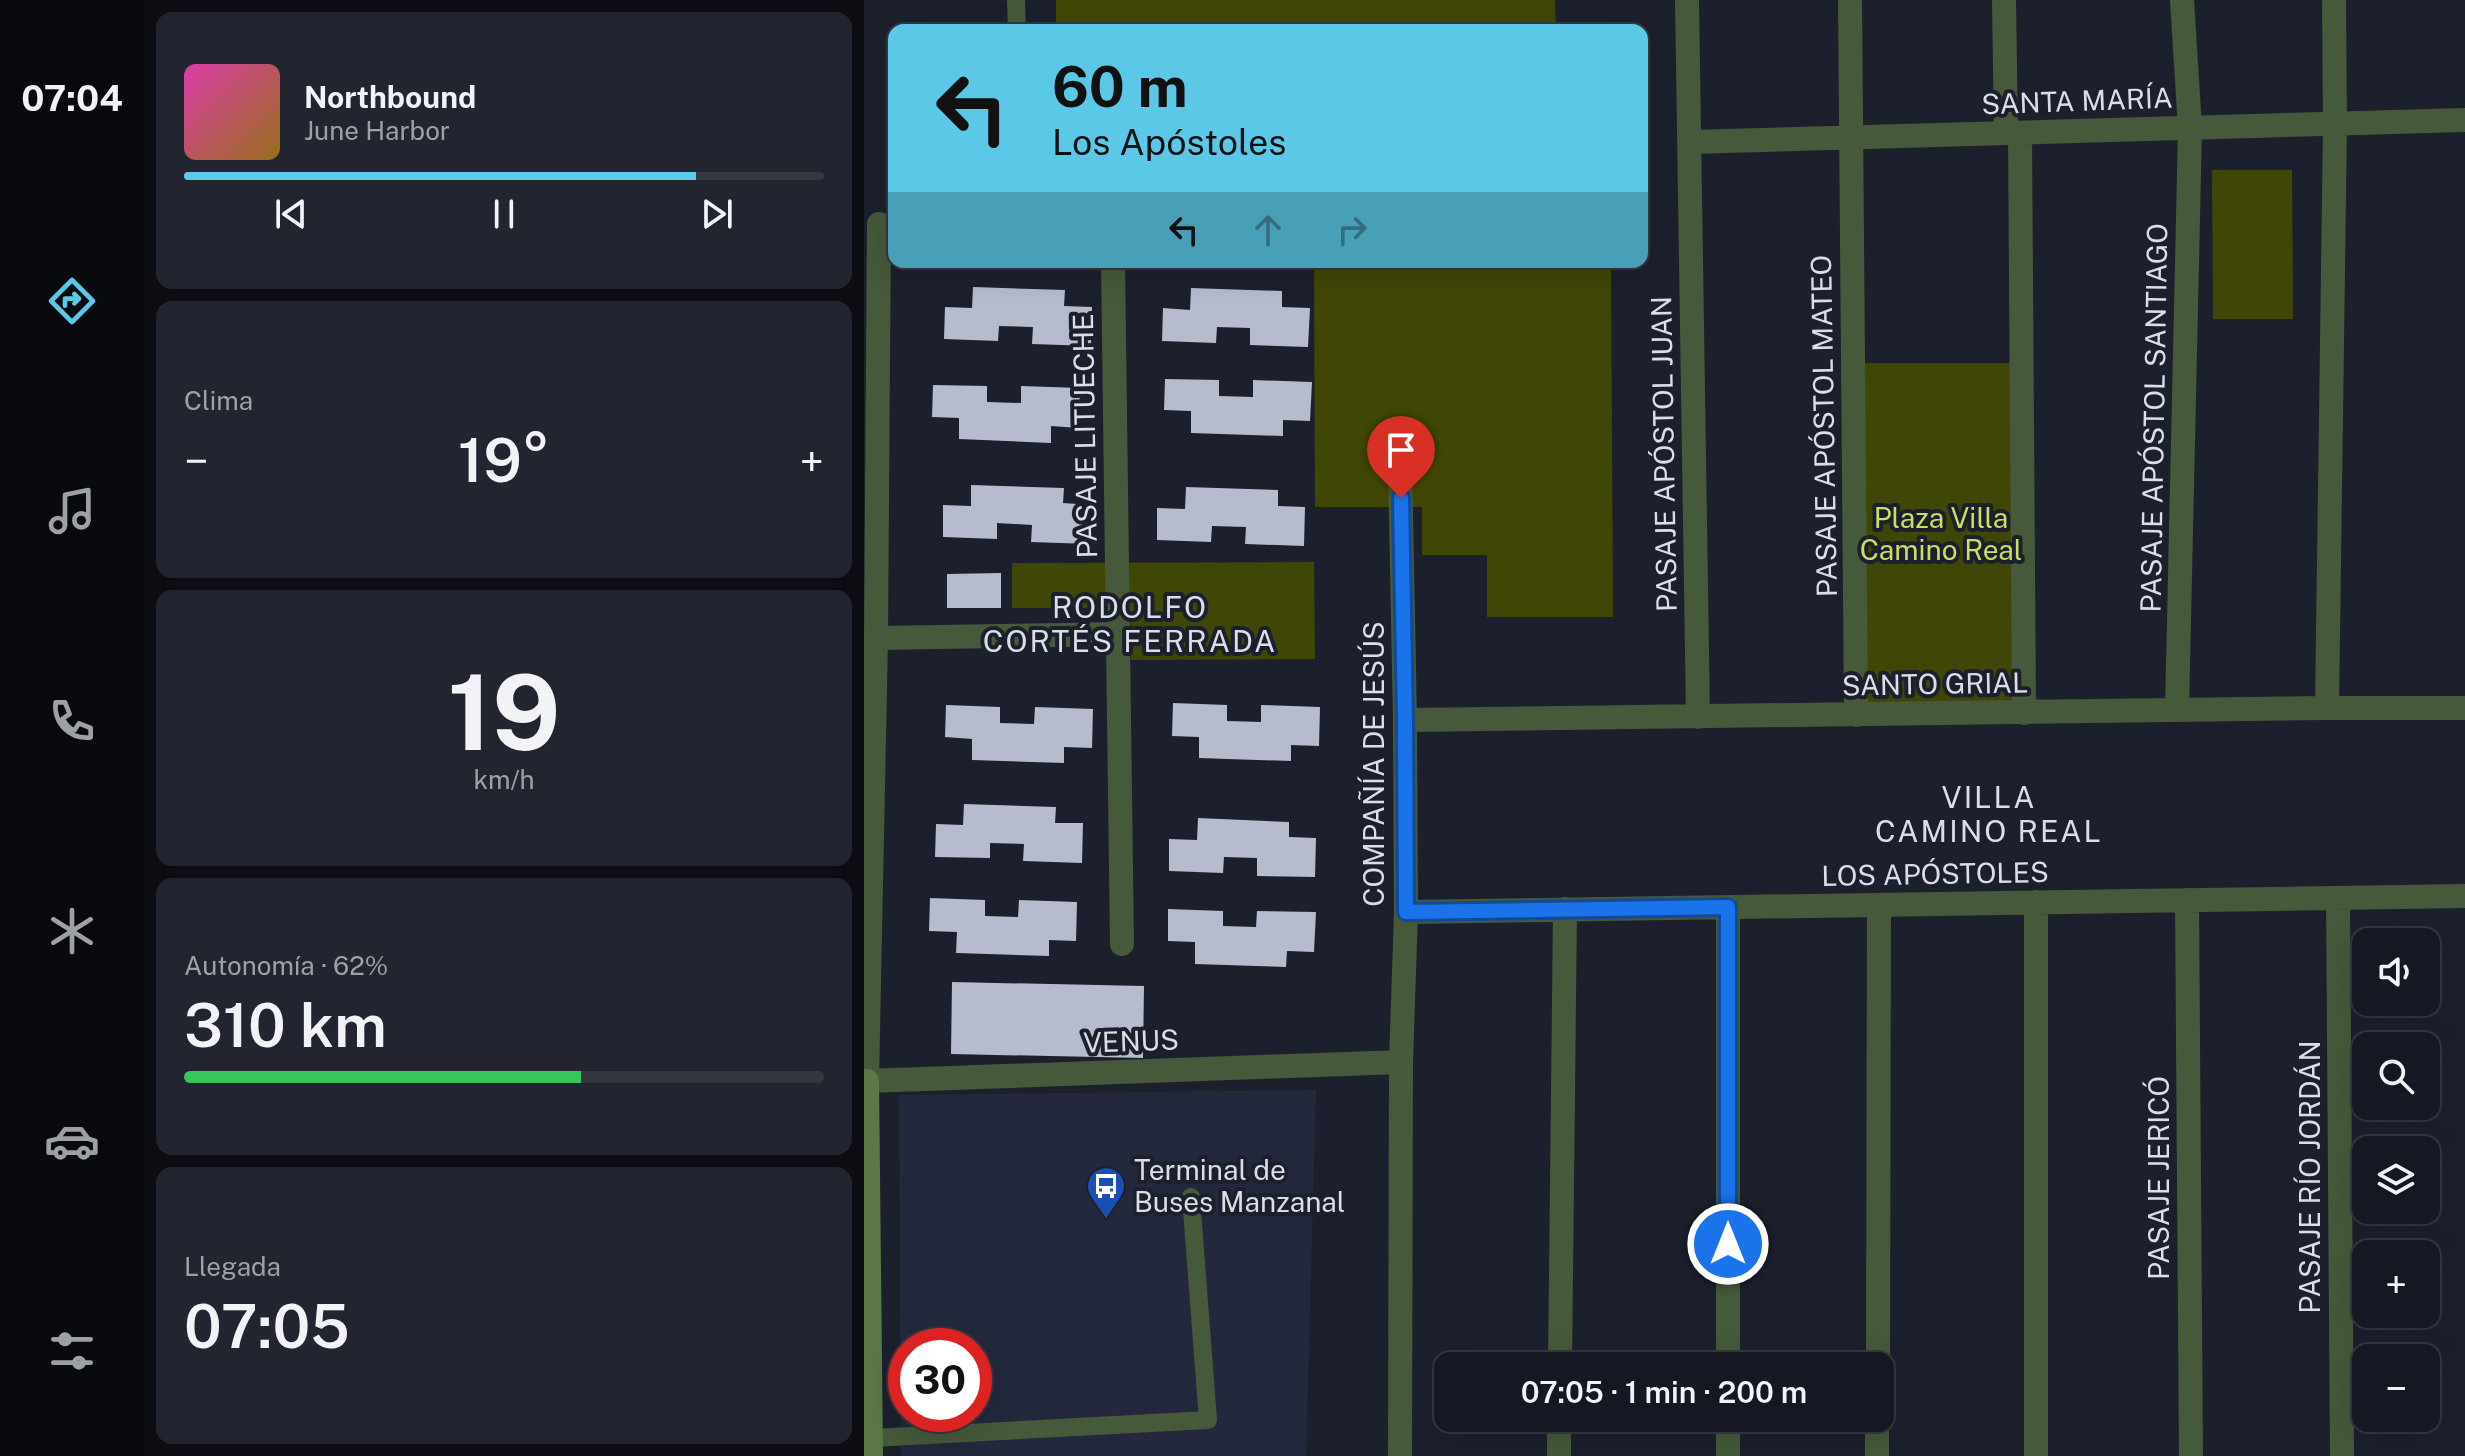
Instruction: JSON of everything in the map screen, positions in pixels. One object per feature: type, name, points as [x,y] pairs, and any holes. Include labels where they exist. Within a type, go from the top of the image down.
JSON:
[{"type":"street","name":"PASAJE APÓSTOL JUAN","points":[[1687,0],[1698,717]]},
{"type":"street","name":"PASAJE APÓSTOL MATEO","points":[[1850,0],[1856,715]]},
{"type":"street","points":[[2004,0],[2013,133],[2024,713]]},
{"type":"street","name":"PASAJE APÓSTOL SANTIAGO","points":[[2177,710],[2190,128],[2182,0]]},
{"type":"street","points":[[2327,708],[2334,0]]},
{"type":"street","name":"SANTA MARÍA","points":[[1690,142],[2465,120]]},
{"type":"street","points":[[872,1447],[866,1081],[887,220]]},
{"type":"street","name":"PASAJE LITUECHE","points":[[1113,268],[1122,944]]},
{"type":"street","name":"COMPAÑÍA DE JESÚS","points":[[1400,466],[1406,912],[1401,1062],[1400,1456]]},
{"type":"street","points":[[876,638],[1118,634]]},
{"type":"street","name":"SANTO GRIAL","points":[[1405,720],[2465,708]]},
{"type":"street","name":"LOS APÓSTOLES","points":[[1406,912],[2465,896]]},
{"type":"street","name":"PASAJE RÍO JORDÁN","points":[[2338,898],[2342,1456]]},
{"type":"street","name":"PASAJE JERICÓ","points":[[2187,900],[2191,1456]]},
{"type":"street","points":[[2036,902],[2036,1456]]},
{"type":"street","points":[[1878,1352],[1879,905]]},
{"type":"street","points":[[1728,907],[1728,1352]]},
{"type":"street","points":[[1560,1352],[1565,909]]},
{"type":"street","name":"VENUS","points":[[866,1081],[1401,1062]]},
{"type":"street","points":[[1559,1432],[1559,1456]]},
{"type":"street","points":[[1728,1432],[1728,1456]]},
{"type":"street","points":[[1877,1432],[1877,1456]]},
{"type":"lane","points":[[1016,0],[1017,24]]},
{"type":"lane","points":[[872,1447],[1208,1420],[1191,1197]]},
{"type":"shaded area","name":"Terminal de Buses Manzanal","points":[[1316,1090],[1306,1456],[901,1456],[901,1432],[992,1432],[992,1328],[900,1328],[899,1095]]},
{"type":"green space","points":[[1056,0],[1555,0],[1556,24],[1056,24]]},
{"type":"green space","points":[[2212,170],[2292,170],[2293,319],[2213,319]]},
{"type":"green space","points":[[1314,268],[1611,268],[1613,617],[1487,617],[1487,555],[1422,555],[1422,507],[1315,507]]},
{"type":"green space","name":"Plaza Villa Camino Real","points":[[1863,363],[2017,363],[2019,705],[1866,705]]},
{"type":"green space","points":[[1314,562],[1315,659],[1131,660],[1130,608],[1012,608],[1012,563]]},
{"type":"building","points":[[973,287],[1065,290],[1064,306],[1092,307],[1091,346],[1032,344],[1033,327],[999,326],[998,341],[944,339],[945,307],[972,308]]},
{"type":"building","points":[[1191,288],[1282,291],[1282,307],[1310,308],[1308,347],[1250,345],[1250,328],[1217,327],[1216,343],[1162,341],[1163,308],[1190,310]]},
{"type":"building","points":[[1165,379],[1219,380],[1219,396],[1253,397],[1253,380],[1312,382],[1310,421],[1283,420],[1283,436],[1191,433],[1191,411],[1164,410]]},
{"type":"building","points":[[933,385],[987,386],[987,402],[1021,403],[1021,386],[1080,388],[1079,428],[1051,426],[1051,443],[959,439],[959,418],[932,417]]},
{"type":"building","points":[[971,485],[1064,488],[1063,503],[1091,505],[1090,544],[1031,542],[1032,525],[997,523],[997,539],[943,537],[943,505],[971,506]]},
{"type":"building","points":[[1186,487],[1278,490],[1278,506],[1305,507],[1304,546],[1245,544],[1246,527],[1212,526],[1211,542],[1157,540],[1157,508],[1185,509]]},
{"type":"building","points":[[1001,573],[1001,608],[947,608],[947,574]]},
{"type":"building","points":[[1173,703],[1227,705],[1227,721],[1261,722],[1261,705],[1320,707],[1319,746],[1291,745],[1291,761],[1199,758],[1199,737],[1172,736]]},
{"type":"building","points":[[946,705],[1000,707],[1000,723],[1034,724],[1035,707],[1093,709],[1092,748],[1064,747],[1064,763],[972,760],[972,739],[945,737]]},
{"type":"building","points":[[964,804],[1056,807],[1055,823],[1083,823],[1082,863],[1023,861],[1024,844],[990,843],[990,858],[935,857],[936,824],[963,825]]},
{"type":"building","points":[[1198,818],[1289,822],[1289,837],[1316,838],[1315,877],[1257,876],[1257,858],[1224,857],[1223,873],[1169,871],[1169,839],[1197,840]]},
{"type":"building","points":[[930,898],[985,900],[985,916],[1018,917],[1019,900],[1077,902],[1076,941],[1049,940],[1049,956],[956,953],[957,932],[929,931]]},
{"type":"building","points":[[1168,909],[1223,911],[1223,926],[1256,927],[1257,911],[1316,912],[1314,952],[1287,951],[1286,967],[1195,964],[1195,942],[1168,941]]},
{"type":"building","points":[[952,982],[1144,986],[1143,1058],[951,1054]]},
{"type":"place","name":"Terminal de Buses Manzanal","points":[[1106,1220]]},
{"type":"district","name":"RODOLFO CORTÉS FERRADA","points":[[1130,625]]},
{"type":"district","name":"VILLA CAMINO REAL","points":[[1989,815]]},
{"type":"route","points":[[1401,498],[1406,912],[1728,907],[1728,1244]]}]
